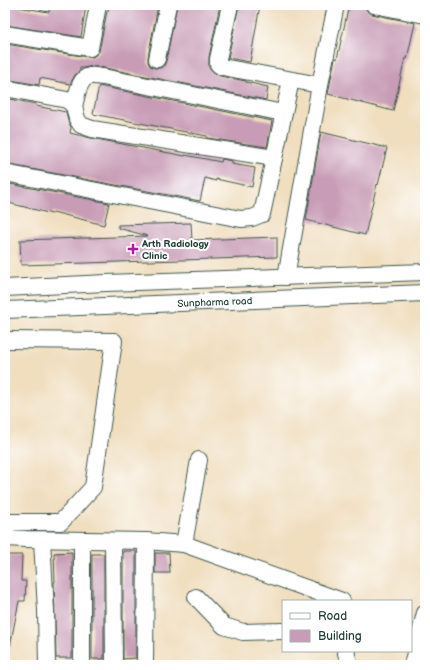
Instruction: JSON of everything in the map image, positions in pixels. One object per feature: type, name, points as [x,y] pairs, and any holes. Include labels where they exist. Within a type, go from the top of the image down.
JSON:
[{"type":"street","points":[[5,34],[90,48],[98,5]]},
{"type":"street","points":[[157,59],[168,5]]},
{"type":"street","points":[[230,5],[218,64],[222,67],[320,85]]},
{"type":"street","points":[[286,277],[320,85],[336,5]]},
{"type":"street","points":[[374,5],[422,12]]},
{"type":"street","points":[[274,158],[92,129],[81,125],[77,119],[74,106],[80,86],[84,79],[90,76],[283,113]]},
{"type":"street","points":[[5,173],[241,219],[252,218],[262,214],[291,80]]},
{"type":"street","points":[[5,88],[68,100],[74,106]]},
{"type":"street","points":[[5,288],[425,272]]},
{"type":"street","name":"Sunpharma road","points":[[5,310],[425,293]]},
{"type":"street","points":[[5,340],[114,341],[93,487],[61,522],[5,522]]},
{"type":"street","points":[[184,544],[199,460]]},
{"type":"street","points":[[5,538],[42,540],[146,541],[184,544],[339,600]]},
{"type":"street","points":[[42,540],[46,606],[46,665]]},
{"type":"street","points":[[82,540],[82,665]]},
{"type":"street","points":[[113,541],[114,665]]},
{"type":"street","points":[[145,665],[146,541]]},
{"type":"street","points":[[196,597],[224,626],[243,632],[282,630]]},
{"type":"street","points":[[412,665],[420,618]]},
{"type":"street","points":[[346,652],[350,665]]},
{"type":"building","points":[[5,5],[49,12],[50,5],[86,5],[81,37],[5,25]]},
{"type":"building","points":[[109,5],[158,5],[148,62],[150,66],[160,68],[164,66],[166,61],[177,5],[220,5],[209,57],[209,68],[212,72],[220,76],[268,87],[266,100],[94,66],[80,68],[80,71],[75,75],[70,84],[40,78],[39,85],[5,79],[5,44],[93,57],[99,52]]},
{"type":"building","points":[[239,5],[260,5],[250,62],[228,58]]},
{"type":"building","points":[[349,5],[365,5],[368,12],[372,14],[415,23],[407,59],[405,58],[393,111],[328,94],[335,58],[337,59]]},
{"type":"building","points":[[99,86],[272,121],[267,147],[207,138],[207,136],[93,114]]},
{"type":"building","points":[[5,98],[66,112],[71,127],[70,133],[185,156],[221,162],[222,159],[232,161],[232,164],[255,168],[252,187],[205,178],[200,201],[5,164]]},
{"type":"building","points":[[321,132],[387,148],[365,235],[306,220]]},
{"type":"building","points":[[5,183],[109,203],[104,225],[5,202]]},
{"type":"building","points":[[191,223],[192,240],[277,237],[277,257],[21,265],[20,240],[148,236],[118,228],[118,225]]},
{"type":"building","points":[[123,551],[136,551],[136,658],[123,659]]},
{"type":"building","points":[[72,552],[72,658],[56,658],[54,553]]},
{"type":"building","points":[[155,553],[169,553],[170,573],[155,573]]},
{"type":"building","points":[[92,554],[104,554],[104,659],[92,659]]},
{"type":"building","points":[[5,555],[22,555],[21,581],[26,581],[25,601],[19,601],[10,646],[5,646]]},
{"type":"place","name":"Arth Radiology Clinic","points":[[133,249]]}]
